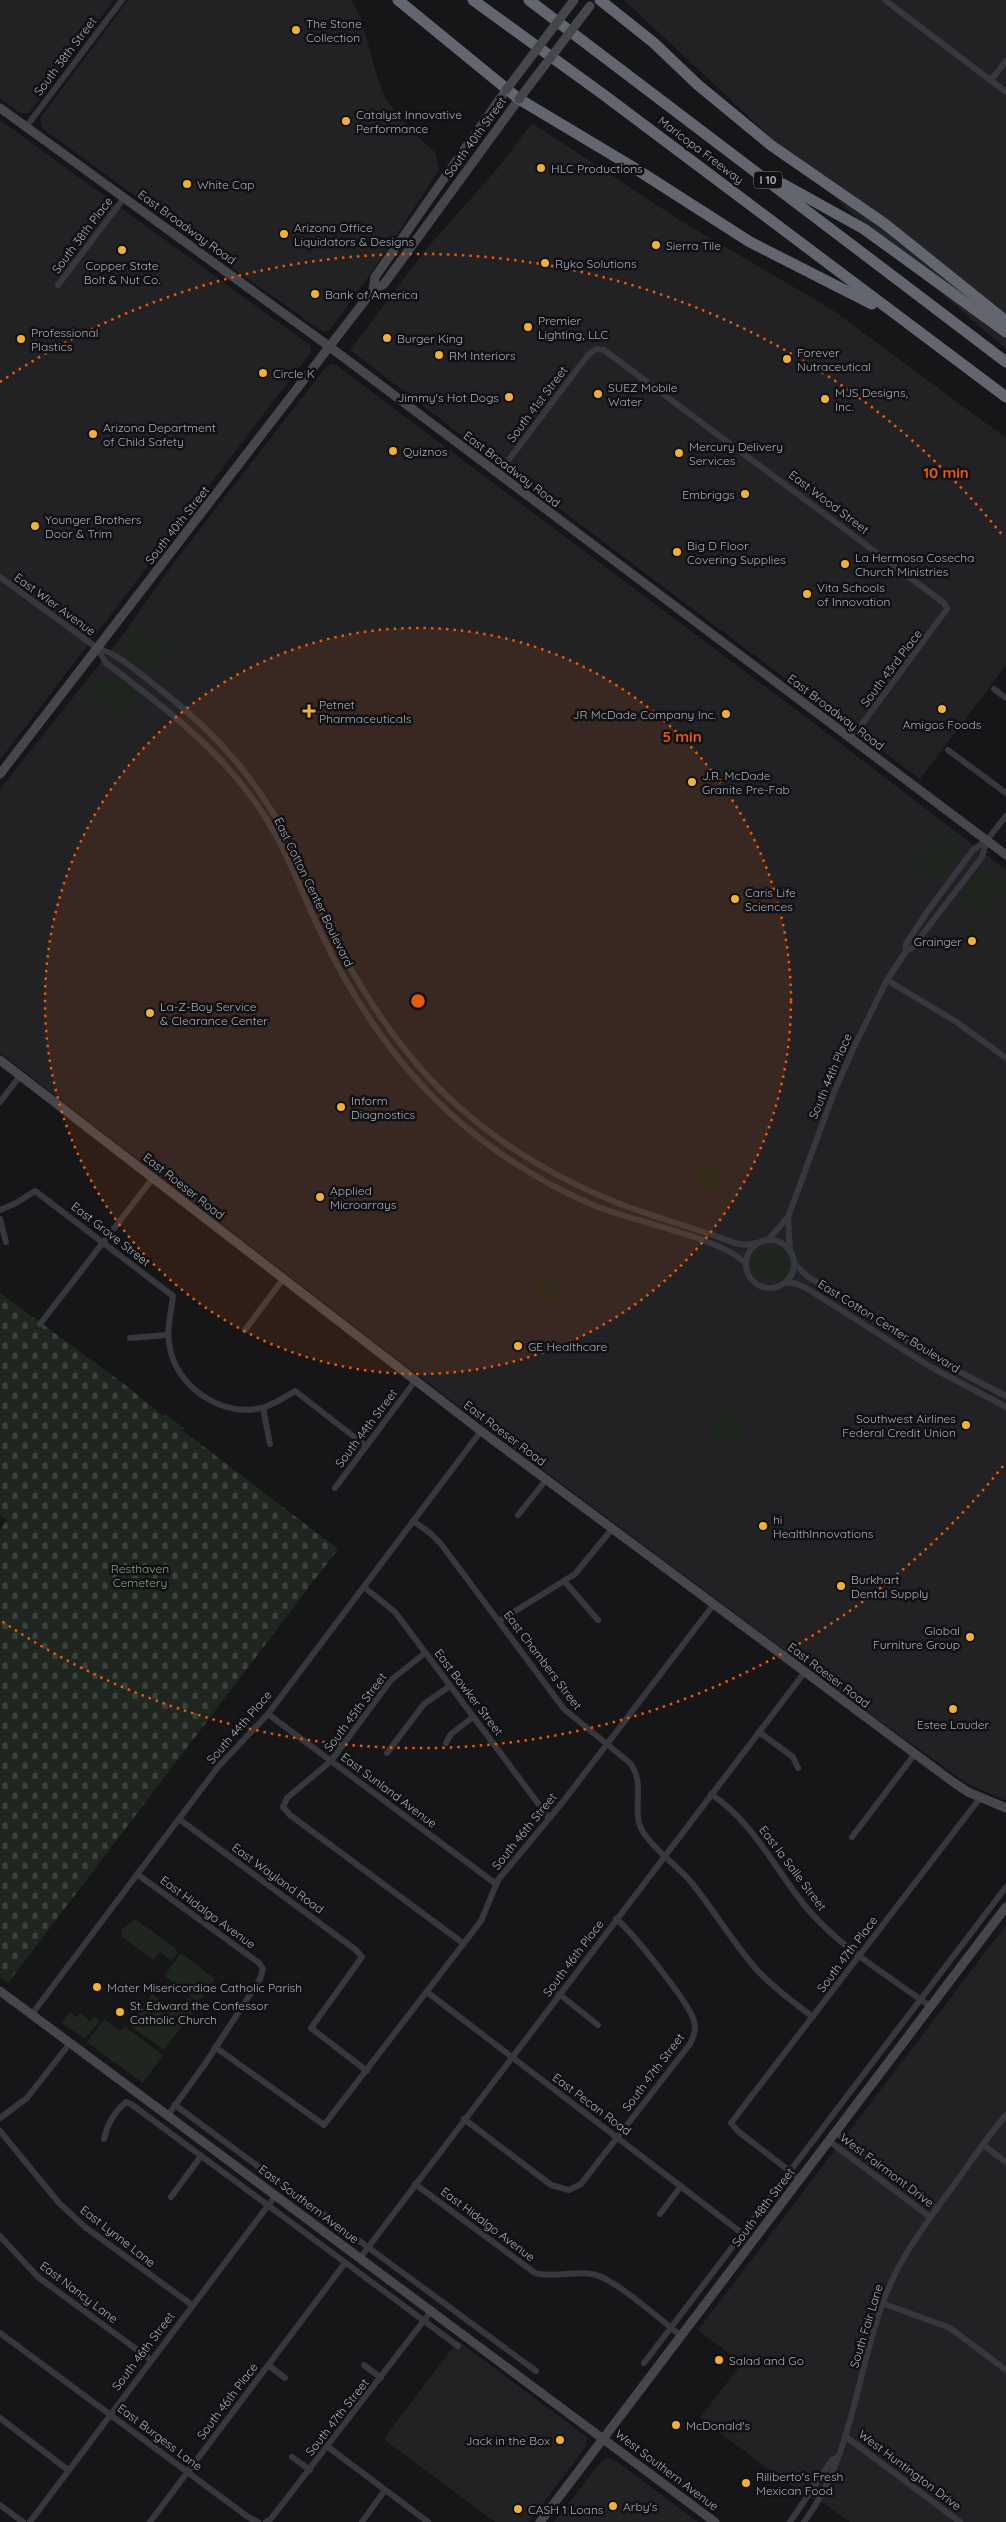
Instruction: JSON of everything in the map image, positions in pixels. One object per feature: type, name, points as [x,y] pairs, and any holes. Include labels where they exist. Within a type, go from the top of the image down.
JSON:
[{"type":"highway","points":[[398,0],[519,99],[636,169],[766,251],[860,296],[886,313],[902,318]]},
{"type":"highway","name":"Maricopa Freeway","points":[[473,0],[1006,397]]},
{"type":"highway","name":"Maricopa Freeway","points":[[530,0],[1006,362]]},
{"type":"highway","points":[[596,2],[654,43],[698,85],[772,146],[885,224],[1006,321]]},
{"type":"highway","points":[[734,154],[812,202],[864,229],[1006,332]]},
{"type":"main road","name":"South 40th Street","points":[[373,290],[375,277],[506,90],[574,0]]},
{"type":"main road","name":"South 40th Street","points":[[0,774],[373,290],[384,284],[519,99],[596,2]]},
{"type":"main road","name":"East Broadway Road","points":[[0,108],[330,347],[1006,855]]},
{"type":"main road","name":"East Roeser Road","points":[[0,1060],[415,1381],[804,1673],[952,1782],[980,1798],[1006,1808]]},
{"type":"main road","name":"South 48th Street","points":[[540,2522],[1006,1907]]},
{"type":"main road","name":"East Southern Avenue","points":[[0,1991],[603,2437]]},
{"type":"main road","name":"West Southern Avenue","points":[[603,2437],[715,2522]]},
{"type":"street","name":"South 38th Street","points":[[26,126],[122,0]]},
{"type":"street","points":[[885,0],[1006,92]]},
{"type":"street","points":[[991,80],[1006,61]]},
{"type":"street","name":"South 38th Place","points":[[58,286],[124,198]]},
{"type":"street","name":"South 41st Street","points":[[498,474],[588,355],[596,349]]},
{"type":"street","name":"East Wood Street","points":[[596,349],[612,354],[944,602],[947,609]]},
{"type":"street","name":"East Wier Avenue","points":[[0,577],[96,648]]},
{"type":"street","name":"South 43rd Place","points":[[851,739],[947,609]]},
{"type":"street","name":"East Cotton Center Boulevard","points":[[96,648],[113,653],[169,696],[213,735],[244,770],[268,804],[290,843],[330,928],[369,999],[402,1047],[454,1101],[510,1146],[576,1185],[639,1211],[735,1243],[746,1245],[768,1240]]},
{"type":"street","name":"East Cotton Center Boulevard","points":[[96,648],[106,663],[204,741],[240,780],[260,809],[282,848],[345,981],[365,1014],[403,1065],[444,1107],[504,1157],[562,1190],[604,1209],[722,1248],[737,1255],[746,1264],[749,1276],[759,1286],[774,1288],[785,1283],[803,1286],[929,1366],[1006,1407]]},
{"type":"street","points":[[994,689],[1006,698]]},
{"type":"street","points":[[948,750],[1006,793]]},
{"type":"street","name":"South 44th Place","points":[[906,951],[906,944],[927,912],[973,850],[987,840],[1006,816]]},
{"type":"street","name":"South 44th Place","points":[[768,1240],[788,1217],[835,1090],[887,980],[906,951],[912,948],[981,859],[987,840]]},
{"type":"street","points":[[887,980],[958,1023],[1006,1058]]},
{"type":"street","points":[[0,1102],[20,1076]]},
{"type":"street","points":[[40,1324],[152,1178]]},
{"type":"street","name":"East Grove Street","points":[[0,1210],[35,1191],[173,1296],[167,1335],[171,1355],[183,1378],[202,1396],[225,1406],[245,1410],[263,1408],[280,1401],[295,1391],[366,1446]]},
{"type":"street","name":"South 44th Place","points":[[788,1217],[790,1250]]},
{"type":"street","points":[[0,1219],[6,1242]]},
{"type":"street","points":[[768,1240],[779,1242],[790,1250],[794,1263],[792,1275],[785,1283]]},
{"type":"street","points":[[746,1264],[749,1252],[758,1243]]},
{"type":"street","name":"East Cotton Center Boulevard","points":[[794,1263],[807,1276],[886,1328],[949,1367],[1006,1396]]},
{"type":"street","points":[[244,1330],[283,1280]]},
{"type":"street","points":[[834,1305],[849,1309],[874,1326],[886,1328]]},
{"type":"street","points":[[130,1338],[167,1335]]},
{"type":"street","name":"South 44th Street","points":[[334,1488],[415,1381]]},
{"type":"street","points":[[263,1408],[270,1444]]},
{"type":"street","name":"South 44th Place","points":[[32,2014],[218,1767],[268,1714],[481,1431]]},
{"type":"street","points":[[518,1515],[546,1480]]},
{"type":"street","name":"East Chambers Street","points":[[413,1521],[430,1533],[441,1544],[564,1709],[630,1763],[637,1772],[640,1786],[638,1816],[642,1831],[690,1880],[756,1968],[776,1989],[813,2017]]},
{"type":"street","points":[[499,1621],[565,1582],[585,1565],[612,1529]]},
{"type":"street","points":[[565,1582],[598,1620]]},
{"type":"street","name":"East Bowker Street","points":[[364,1587],[395,1612],[549,1818]]},
{"type":"street","name":"South 46th Street","points":[[215,2048],[324,2126],[481,1922],[496,1884],[714,1604]]},
{"type":"street","name":"South 45th Street","points":[[425,1653],[391,1680],[331,1762],[287,1798],[283,1807],[290,1816],[464,1944]]},
{"type":"street","name":"South 46th Place","points":[[360,2258],[414,2184],[804,1673]]},
{"type":"street","points":[[387,1753],[424,1704],[450,1686]]},
{"type":"street","name":"East Sunland Avenue","points":[[268,1714],[496,1884]]},
{"type":"street","points":[[446,1743],[451,1734],[473,1717]]},
{"type":"street","points":[[759,1732],[793,1757],[798,1768]]},
{"type":"street","points":[[852,1837],[914,1754]]},
{"type":"street","name":"East la Salle Street","points":[[711,1794],[739,1815],[806,1907],[823,1926],[931,2007]]},
{"type":"street","name":"South 47th Place","points":[[790,2172],[738,2132],[731,2123],[980,1798]]},
{"type":"street","name":"East Wayland Road","points":[[179,1819],[356,1950],[362,1957],[311,2028],[367,2071]]},
{"type":"street","name":"East Hidalgo Avenue","points":[[137,1874],[258,1963],[263,1969],[260,1979],[215,2048]]},
{"type":"street","name":"South 48th Street","points":[[644,2363],[922,2000],[1006,1887]]},
{"type":"street","name":"South 47th Street","points":[[464,2119],[551,2185],[569,2190],[582,2184],[690,2044],[695,2033],[690,2012],[636,1939],[616,1919]]},
{"type":"street","name":"East Pecan Road","points":[[427,1992],[743,2234]]},
{"type":"street","points":[[559,1994],[598,2025]]},
{"type":"street","points":[[0,2118],[27,2098],[70,2042]]},
{"type":"street","points":[[168,2115],[215,2048]]},
{"type":"street","name":"East Southern Avenue","points":[[104,2139],[107,2126],[126,2102],[458,2346]]},
{"type":"street","name":"East Southern Avenue","points":[[175,2105],[536,2371]]},
{"type":"street","name":"South Fair Lane","points":[[804,2522],[828,2482],[838,2457],[882,2303],[899,2264],[930,2217],[1006,2115]]},
{"type":"street","name":"East Lynne Lane","points":[[0,2131],[60,2203],[85,2227],[192,2305]]},
{"type":"street","name":"West Fairmont Drive","points":[[835,2132],[937,2209]]},
{"type":"street","name":"West Fairmont Drive","points":[[829,2141],[930,2217]]},
{"type":"street","points":[[983,2145],[1006,2162]]},
{"type":"street","points":[[171,2197],[201,2156]]},
{"type":"street","points":[[790,2172],[800,2179]]},
{"type":"street","name":"East Hidalgo Avenue","points":[[414,2184],[535,2273],[554,2276],[586,2273],[602,2277],[680,2335]]},
{"type":"street","points":[[660,2214],[681,2186]]},
{"type":"street","name":"South 46th Street","points":[[30,2522],[276,2195]]},
{"type":"street","name":"East Nancy Lane","points":[[0,2236],[38,2277],[151,2360]]},
{"type":"street","name":"South 46th Place","points":[[150,2522],[345,2263]]},
{"type":"street","points":[[882,2303],[950,2328],[1006,2370]]},
{"type":"street","name":"South 47th Street","points":[[266,2522],[270,2520],[310,2470],[432,2310]]},
{"type":"street","name":"East Burgess Lane","points":[[0,2333],[248,2517],[258,2522]]},
{"type":"street","name":"South 46th Place","points":[[268,2365],[284,2378]]},
{"type":"street","name":"South 47th Street","points":[[364,2365],[381,2378]]},
{"type":"street","points":[[0,2418],[68,2470]]},
{"type":"street","name":"West Huntington Drive","points":[[845,2436],[960,2522]]},
{"type":"street","points":[[328,2447],[428,2522]]},
{"type":"street","name":"South 47th Street","points":[[292,2457],[310,2470]]},
{"type":"street","name":"South Fair Lane","points":[[790,2522],[832,2460],[838,2457]]},
{"type":"street","points":[[362,2522],[385,2490]]},
{"type":"street","points":[[0,2505],[23,2522]]},
{"type":"shaded area","points":[[0,0],[114,0],[29,113],[20,113],[0,98]]},
{"type":"shaded area","points":[[128,0],[351,0],[361,18],[378,80],[386,99],[410,130],[435,152],[439,170],[372,272],[329,331],[322,331],[234,269],[203,242],[193,238],[42,128],[40,118]]},
{"type":"shaded area","points":[[624,0],[1006,0],[1006,349],[891,250]]},
{"type":"shaded area","points":[[0,120],[311,346],[311,352],[0,760]]},
{"type":"shaded area","points":[[532,123],[681,221],[831,309],[1006,438],[1006,665],[920,779],[350,350],[427,248],[498,168]]},
{"type":"shaded area","points":[[331,364],[336,365],[811,721],[1006,870],[1006,1801],[965,1782],[873,1716],[475,1419],[0,1053],[0,789],[121,637],[173,564],[325,368]]},
{"type":"shaded area","points":[[1006,1925],[1006,2522],[850,2522],[822,2502],[805,2496],[700,2418],[742,2363],[698,2330]]},
{"type":"shaded area","points":[[458,2341],[587,2437],[586,2446],[529,2522],[495,2522],[386,2441],[385,2437]]},
{"type":"shaded area","points":[[607,2457],[616,2461],[698,2522],[554,2522],[600,2463]]},
{"type":"green space","points":[[135,624],[172,653],[155,675],[125,652],[127,649],[125,643],[127,639],[125,637]]},
{"type":"green space","points":[[109,675],[137,698],[119,720],[83,691],[94,678],[107,678]]},
{"type":"green space","points":[[944,828],[957,839],[954,843],[959,855],[936,884],[913,867]]},
{"type":"green space","points":[[982,872],[995,872],[1006,880],[1006,885],[981,919],[958,902]]},
{"type":"green space","points":[[707,1167],[716,1171],[720,1180],[716,1189],[707,1193],[698,1189],[694,1180],[698,1171]]},
{"type":"green space","points":[[770,1244],[781,1247],[787,1253],[790,1264],[787,1275],[781,1281],[770,1284],[759,1281],[753,1275],[750,1264],[753,1253],[759,1247]]},
{"type":"green space","points":[[546,1281],[551,1282],[557,1288],[557,1298],[551,1304],[546,1305],[541,1304],[535,1298],[534,1293],[535,1288],[541,1282]]},
{"type":"green space","name":"Resthaven Cemetery","points":[[0,1293],[128,1387],[163,1416],[165,1414],[184,1428],[182,1430],[338,1549],[8,1983],[0,1977],[0,1530],[7,1520],[0,1515]]},
{"type":"green space","points":[[727,1411],[733,1412],[738,1416],[742,1421],[742,1433],[738,1438],[733,1442],[727,1443],[721,1442],[716,1438],[712,1433],[711,1427],[712,1421],[716,1416],[721,1412]]},
{"type":"green space","points":[[135,1919],[176,1949],[177,1954],[172,1961],[160,1952],[153,1960],[121,1936],[122,1929]]},
{"type":"green space","points":[[181,1953],[215,1979],[198,2002],[164,1976]]},
{"type":"green space","points":[[152,1994],[176,2012],[188,1997],[198,2004],[164,2050],[129,2025]]},
{"type":"green space","points":[[70,2012],[77,2017],[80,2013],[90,2021],[94,2016],[100,2021],[85,2039],[62,2023]]},
{"type":"green space","points":[[104,2019],[120,2031],[125,2027],[163,2055],[143,2083],[87,2042]]},
{"type":"place","name":"The Stone Collection","points":[[296,30]]},
{"type":"place","name":"Catalyst Innovative Performance","points":[[346,121]]},
{"type":"place","name":"HLC Productions","points":[[541,168]]},
{"type":"place","name":"White Cap","points":[[187,184]]},
{"type":"place","name":"Arizona Office Liquidators & Designs","points":[[284,234]]},
{"type":"place","name":"Sierra Tile","points":[[656,245]]},
{"type":"place","name":"Copper State Bolt & Nut Co.","points":[[122,250]]},
{"type":"place","name":"Ryko Solutions","points":[[545,263]]},
{"type":"place","name":"Bank of America","points":[[315,294]]},
{"type":"place","name":"Premier Lighting, LLC","points":[[528,327]]},
{"type":"place","name":"Burger King","points":[[387,338]]},
{"type":"place","name":"Professional Plastics","points":[[21,339]]},
{"type":"place","name":"RM Interiors","points":[[439,355]]},
{"type":"place","name":"Forever Nutraceutical","points":[[787,359]]},
{"type":"place","name":"Circle K","points":[[263,373]]},
{"type":"place","name":"SUEZ Mobile Water","points":[[598,394]]},
{"type":"place","name":"Jimmy's Hot Dogs","points":[[509,397]]},
{"type":"place","name":"MJS Designs, Inc.","points":[[825,399]]},
{"type":"place","name":"Arizona Department of Child Safety","points":[[93,434]]},
{"type":"place","name":"Quiznos","points":[[393,451]]},
{"type":"place","name":"Mercury Delivery Services","points":[[679,453]]},
{"type":"place","name":"Embriggs","points":[[745,494]]},
{"type":"place","name":"Younger Brothers Door & Trim","points":[[35,526]]},
{"type":"place","name":"Big D Floor Covering Supplies","points":[[677,552]]},
{"type":"place","name":"La Hermosa Cosecha Church Ministries","points":[[845,564]]},
{"type":"place","name":"Vita Schools of Innovation","points":[[807,594]]},
{"type":"place","name":"Amigos Foods","points":[[942,709]]},
{"type":"place","name":"Petnet Pharmaceuticals","points":[[309,711]]},
{"type":"place","name":"JR McDade Company Inc.","points":[[726,714]]},
{"type":"place","name":"J.R. McDade Granite Pre-Fab","points":[[692,782]]},
{"type":"place","name":"Caris Life Sciences","points":[[735,899]]},
{"type":"place","name":"Grainger","points":[[972,941]]},
{"type":"place","name":"La-Z-Boy Service & Clearance Center","points":[[150,1013]]},
{"type":"place","name":"Inform Diagnostics","points":[[341,1107]]},
{"type":"place","name":"Applied Microarrays","points":[[320,1197]]},
{"type":"place","name":"GE Healthcare","points":[[518,1346]]},
{"type":"place","name":"Southwest Airlines Federal Credit Union","points":[[966,1425]]},
{"type":"place","name":"hi HealthInnovations","points":[[763,1526]]},
{"type":"place","name":"Burkhart Dental Supply","points":[[841,1586]]},
{"type":"place","name":"Global Furniture Group","points":[[970,1637]]},
{"type":"place","name":"Estee Lauder","points":[[953,1709]]},
{"type":"place","name":"Mater Misericordiae Catholic Parish","points":[[97,1987]]},
{"type":"place","name":"St. Edward the Confessor Catholic Church","points":[[120,2012]]},
{"type":"place","name":"Salad and Go","points":[[719,2360]]},
{"type":"place","name":"McDonald's","points":[[676,2425]]},
{"type":"place","name":"Jack in the Box","points":[[560,2440]]},
{"type":"place","name":"Riliberto's Fresh Mexican Food","points":[[746,2483]]},
{"type":"place","name":"Arby's","points":[[613,2506]]},
{"type":"place","name":"CASH 1 Loans","points":[[518,2509]]}]
